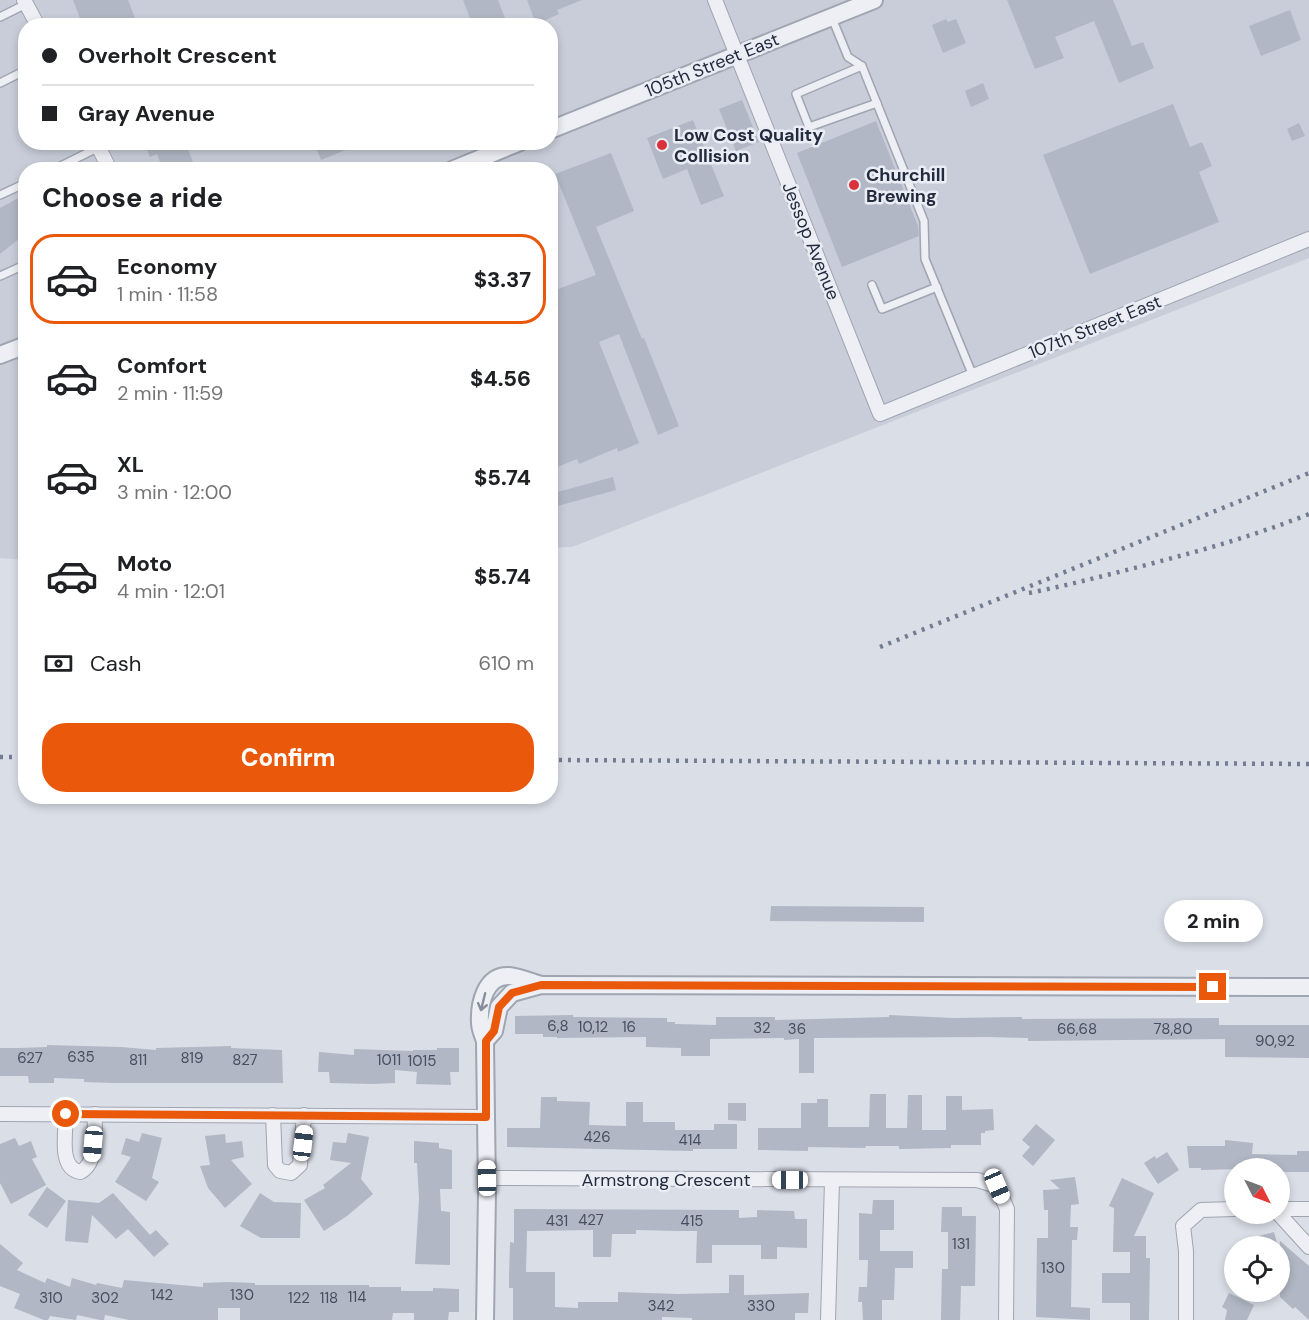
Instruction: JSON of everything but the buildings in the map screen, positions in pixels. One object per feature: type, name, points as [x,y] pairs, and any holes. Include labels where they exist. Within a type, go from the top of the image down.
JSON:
[{"type":"street","name":"Jessop Avenue","points":[[715,0],[880,414]]},
{"type":"street","name":"105th Street East","points":[[558,127],[874,0]]},
{"type":"street","points":[[25,2],[34,18]]},
{"type":"street","points":[[471,162],[501,150]]},
{"type":"street","name":"107th Street East","points":[[880,414],[1309,239]]},
{"type":"street","points":[[0,356],[18,348]]},
{"type":"street","points":[[485,1320],[486,1041],[494,1031],[499,1007],[512,993],[541,985],[1309,987]]},
{"type":"street","points":[[0,1114],[486,1117]]},
{"type":"street","points":[[66,1114],[66,1161],[71,1168],[80,1172],[86,1169],[92,1159],[95,1114]]},
{"type":"street","points":[[273,1115],[275,1165],[280,1171],[291,1173],[300,1165],[304,1115]]},
{"type":"street","name":"Armstrong Crescent","points":[[487,1178],[977,1180],[997,1186],[1007,1209],[1006,1320]]},
{"type":"street","points":[[828,1320],[832,1181]]},
{"type":"street","points":[[1186,1320],[1186,1251],[1183,1226],[1201,1210],[1224,1209]]},
{"type":"street","points":[[1290,1209],[1309,1209]]},
{"type":"street","points":[[1288,1224],[1309,1247]]},
{"type":"lane","points":[[0,17],[25,2]]},
{"type":"lane","points":[[832,17],[848,57],[862,66],[924,221],[925,259],[973,376]]},
{"type":"lane","points":[[862,66],[796,94],[809,127],[876,103]]},
{"type":"lane","points":[[0,83],[18,74]]},
{"type":"lane","points":[[67,162],[89,150]]},
{"type":"lane","points":[[0,195],[18,187]]},
{"type":"lane","points":[[0,276],[18,268]]},
{"type":"lane","points":[[872,285],[882,309],[937,287]]},
{"type":"shaded area","points":[[0,0],[1309,0],[1309,258],[572,547],[558,548],[558,162],[18,162],[18,559],[0,558]]},
{"type":"railway","points":[[880,647],[1309,473]]},
{"type":"railway","points":[[1029,593],[1208,548],[1309,514]]},
{"type":"railway","points":[[0,757],[18,757]]},
{"type":"railway","points":[[558,760],[1309,764]]},
{"type":"place","name":"Low Cost Quality Collision","points":[[662,145]]},
{"type":"place","name":"Churchill Brewing","points":[[854,185]]},
{"type":"route","points":[[66,1114],[486,1117],[486,1041],[494,1031],[499,1007],[512,993],[541,985],[1213,987]]}]
